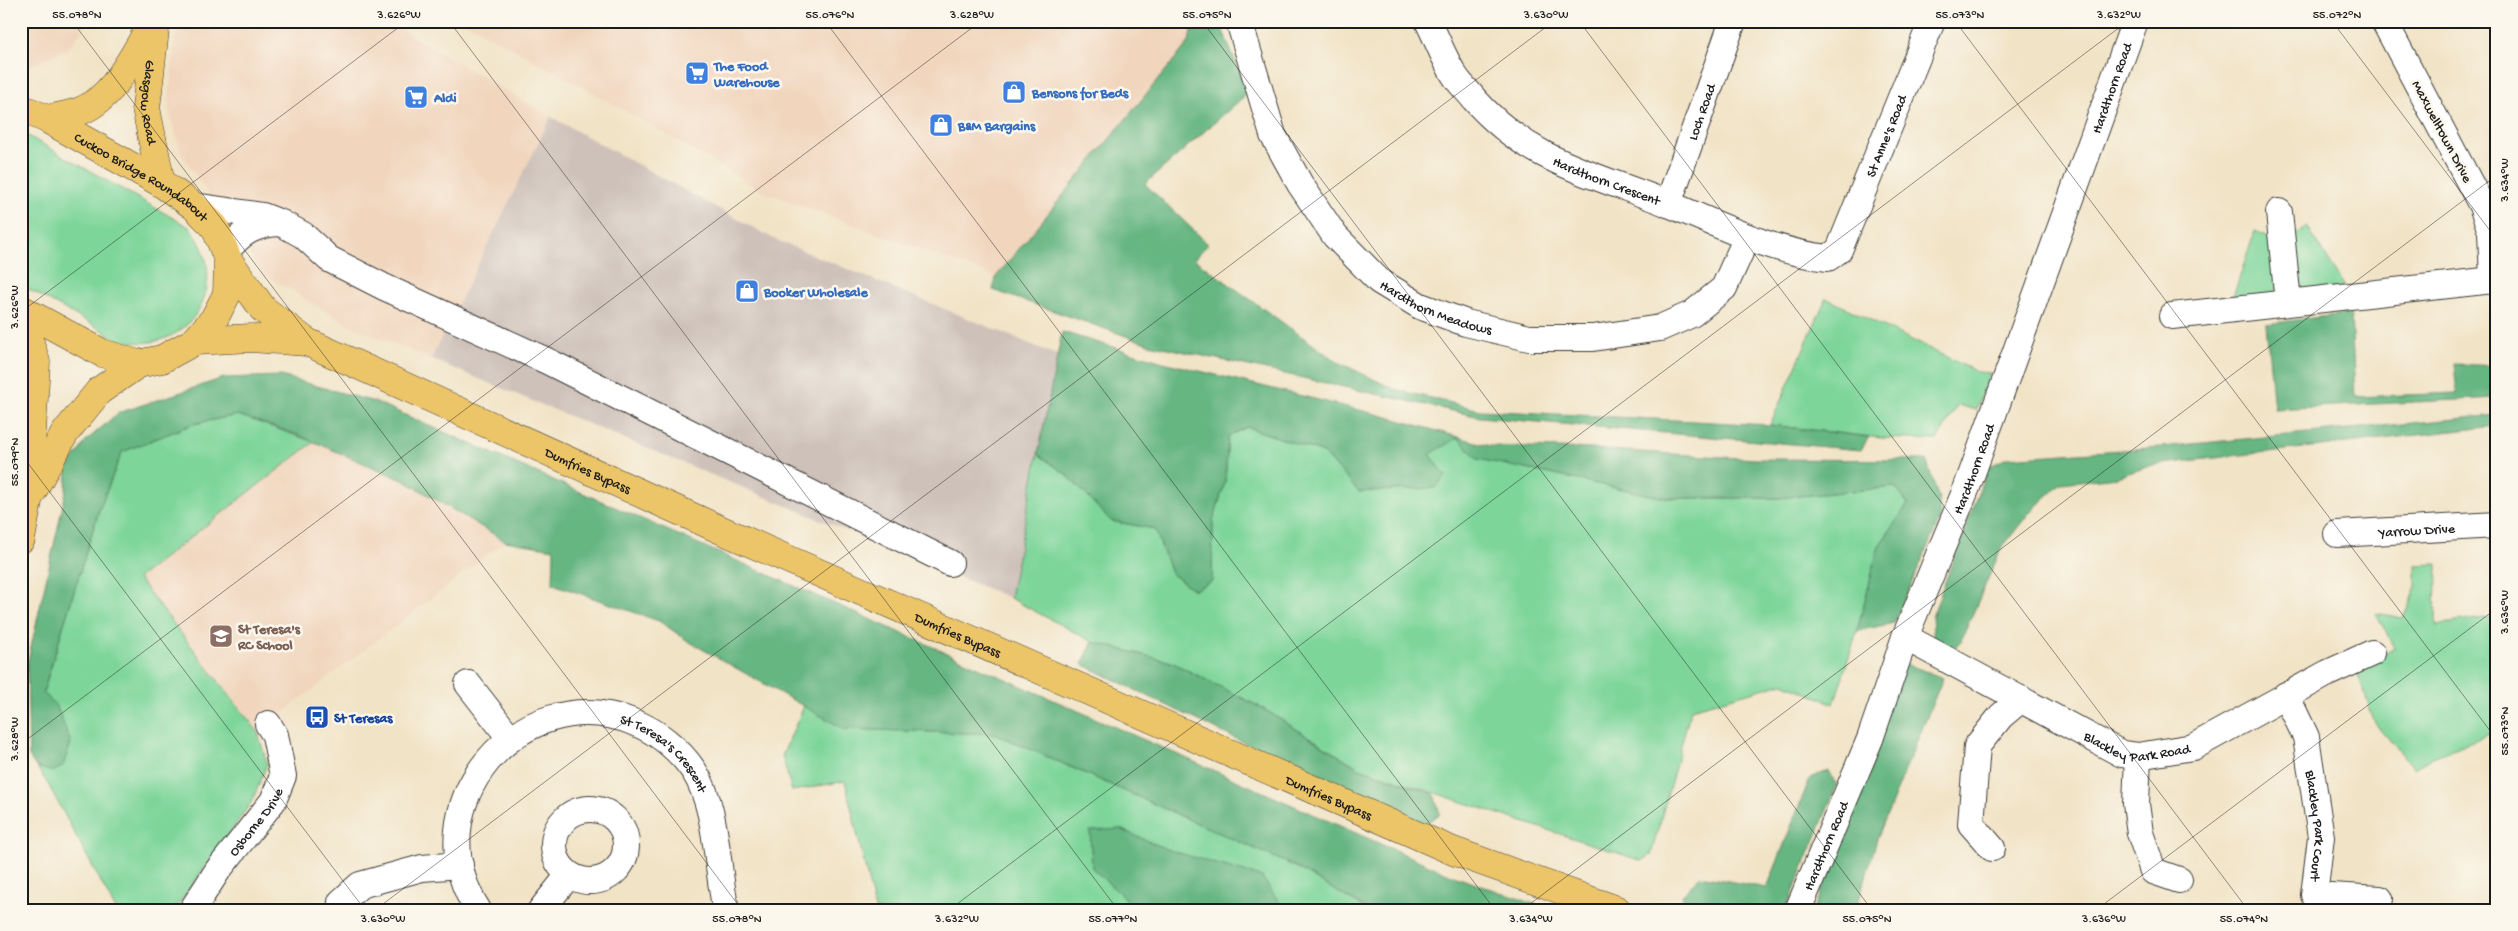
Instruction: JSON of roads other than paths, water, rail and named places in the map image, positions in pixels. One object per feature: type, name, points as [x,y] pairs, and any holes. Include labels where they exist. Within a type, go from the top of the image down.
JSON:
[{"type":"main road","name":"Glasgow Road","points":[[47,119],[79,112],[100,99],[119,78],[155,21]]},
{"type":"main road","name":"Glasgow Road","points":[[155,21],[146,108],[161,184]]},
{"type":"main road","name":"Cuckoo Bridge Roundabout","points":[[21,108],[47,119],[161,184],[194,206],[215,227],[227,256],[227,294],[214,319],[195,342],[162,359],[138,364],[102,354],[21,309]]},
{"type":"main road","name":"Dumfries Bypass","points":[[227,256],[263,309],[307,342],[710,524],[1453,851],[1617,910]]},
{"type":"main road","points":[[21,314],[36,362],[28,501],[21,539]]},
{"type":"main road","name":"Dumfries Bypass","points":[[195,342],[250,338],[307,342]]},
{"type":"main road","points":[[28,501],[65,433],[99,391],[138,364]]},
{"type":"street","name":"Hardthorn Meadows","points":[[1239,21],[1273,135],[1300,184],[1335,236],[1379,281],[1420,306],[1466,323],[1529,338],[1593,338],[1660,328],[1692,314],[1724,288],[1747,237]]},
{"type":"street","name":"Hardthorn Crescent","points":[[1428,21],[1455,77],[1485,112],[1520,142],[1562,165],[1668,204],[1747,237],[1803,255],[1828,258],[1839,250]]},
{"type":"street","name":"Loch Road","points":[[1668,204],[1733,21]]},
{"type":"street","name":"St Anne's Road","points":[[1839,250],[1932,21]]},
{"type":"street","name":"Hardthorn Road","points":[[1801,901],[1870,739],[1905,637],[1967,486],[2135,21]]},
{"type":"street","name":"Maxwelltown Drive","points":[[2172,316],[2493,280],[2491,231],[2482,206],[2384,21]]},
{"type":"street","points":[[194,206],[263,216],[281,223],[303,235],[329,259],[376,283],[547,361],[950,563]]},
{"type":"street","points":[[2279,212],[2288,302]]},
{"type":"street","points":[[227,256],[237,238],[253,227],[281,223]]},
{"type":"street","name":"Yarrow Drive","points":[[2337,534],[2497,526]]},
{"type":"street","name":"Blackley Park Road","points":[[1905,637],[2122,754],[2138,756],[2193,747],[2286,695],[2372,653]]},
{"type":"street","points":[[468,684],[510,738]]},
{"type":"street","name":"Blackley Park Court","points":[[2286,695],[2306,737],[2321,837],[2314,895],[2380,899]]},
{"type":"street","points":[[1992,848],[1971,824],[1977,746],[2001,716],[2020,699]]},
{"type":"street","name":"St Teresa's Crescent","points":[[478,910],[465,883],[460,865],[459,829],[467,794],[485,763],[510,738],[537,723],[552,718],[588,713],[623,718],[656,734],[671,744],[694,772],[705,795],[726,910]]},
{"type":"street","name":"Osborne Drive","points":[[192,910],[218,870],[273,800],[283,776],[275,735],[268,724]]},
{"type":"street","points":[[2138,756],[2136,804],[2143,841],[2153,871],[2179,880]]},
{"type":"street","points":[[340,910],[341,902],[360,885],[422,868],[460,865]]},
{"type":"street","points":[[541,910],[569,875]]},
{"type":"place","name":"The Food Warehouse","points":[[697,73]]},
{"type":"place","name":"Bensons for Beds","points":[[1014,92]]},
{"type":"place","name":"Aldi","points":[[416,97]]},
{"type":"place","name":"B&M Bargains","points":[[941,125]]},
{"type":"place","name":"Booker Wholesale","points":[[747,291]]},
{"type":"place","name":"St Teresa's RC School","points":[[221,636]]},
{"type":"place","name":"St Teresas","points":[[317,717]]}]
